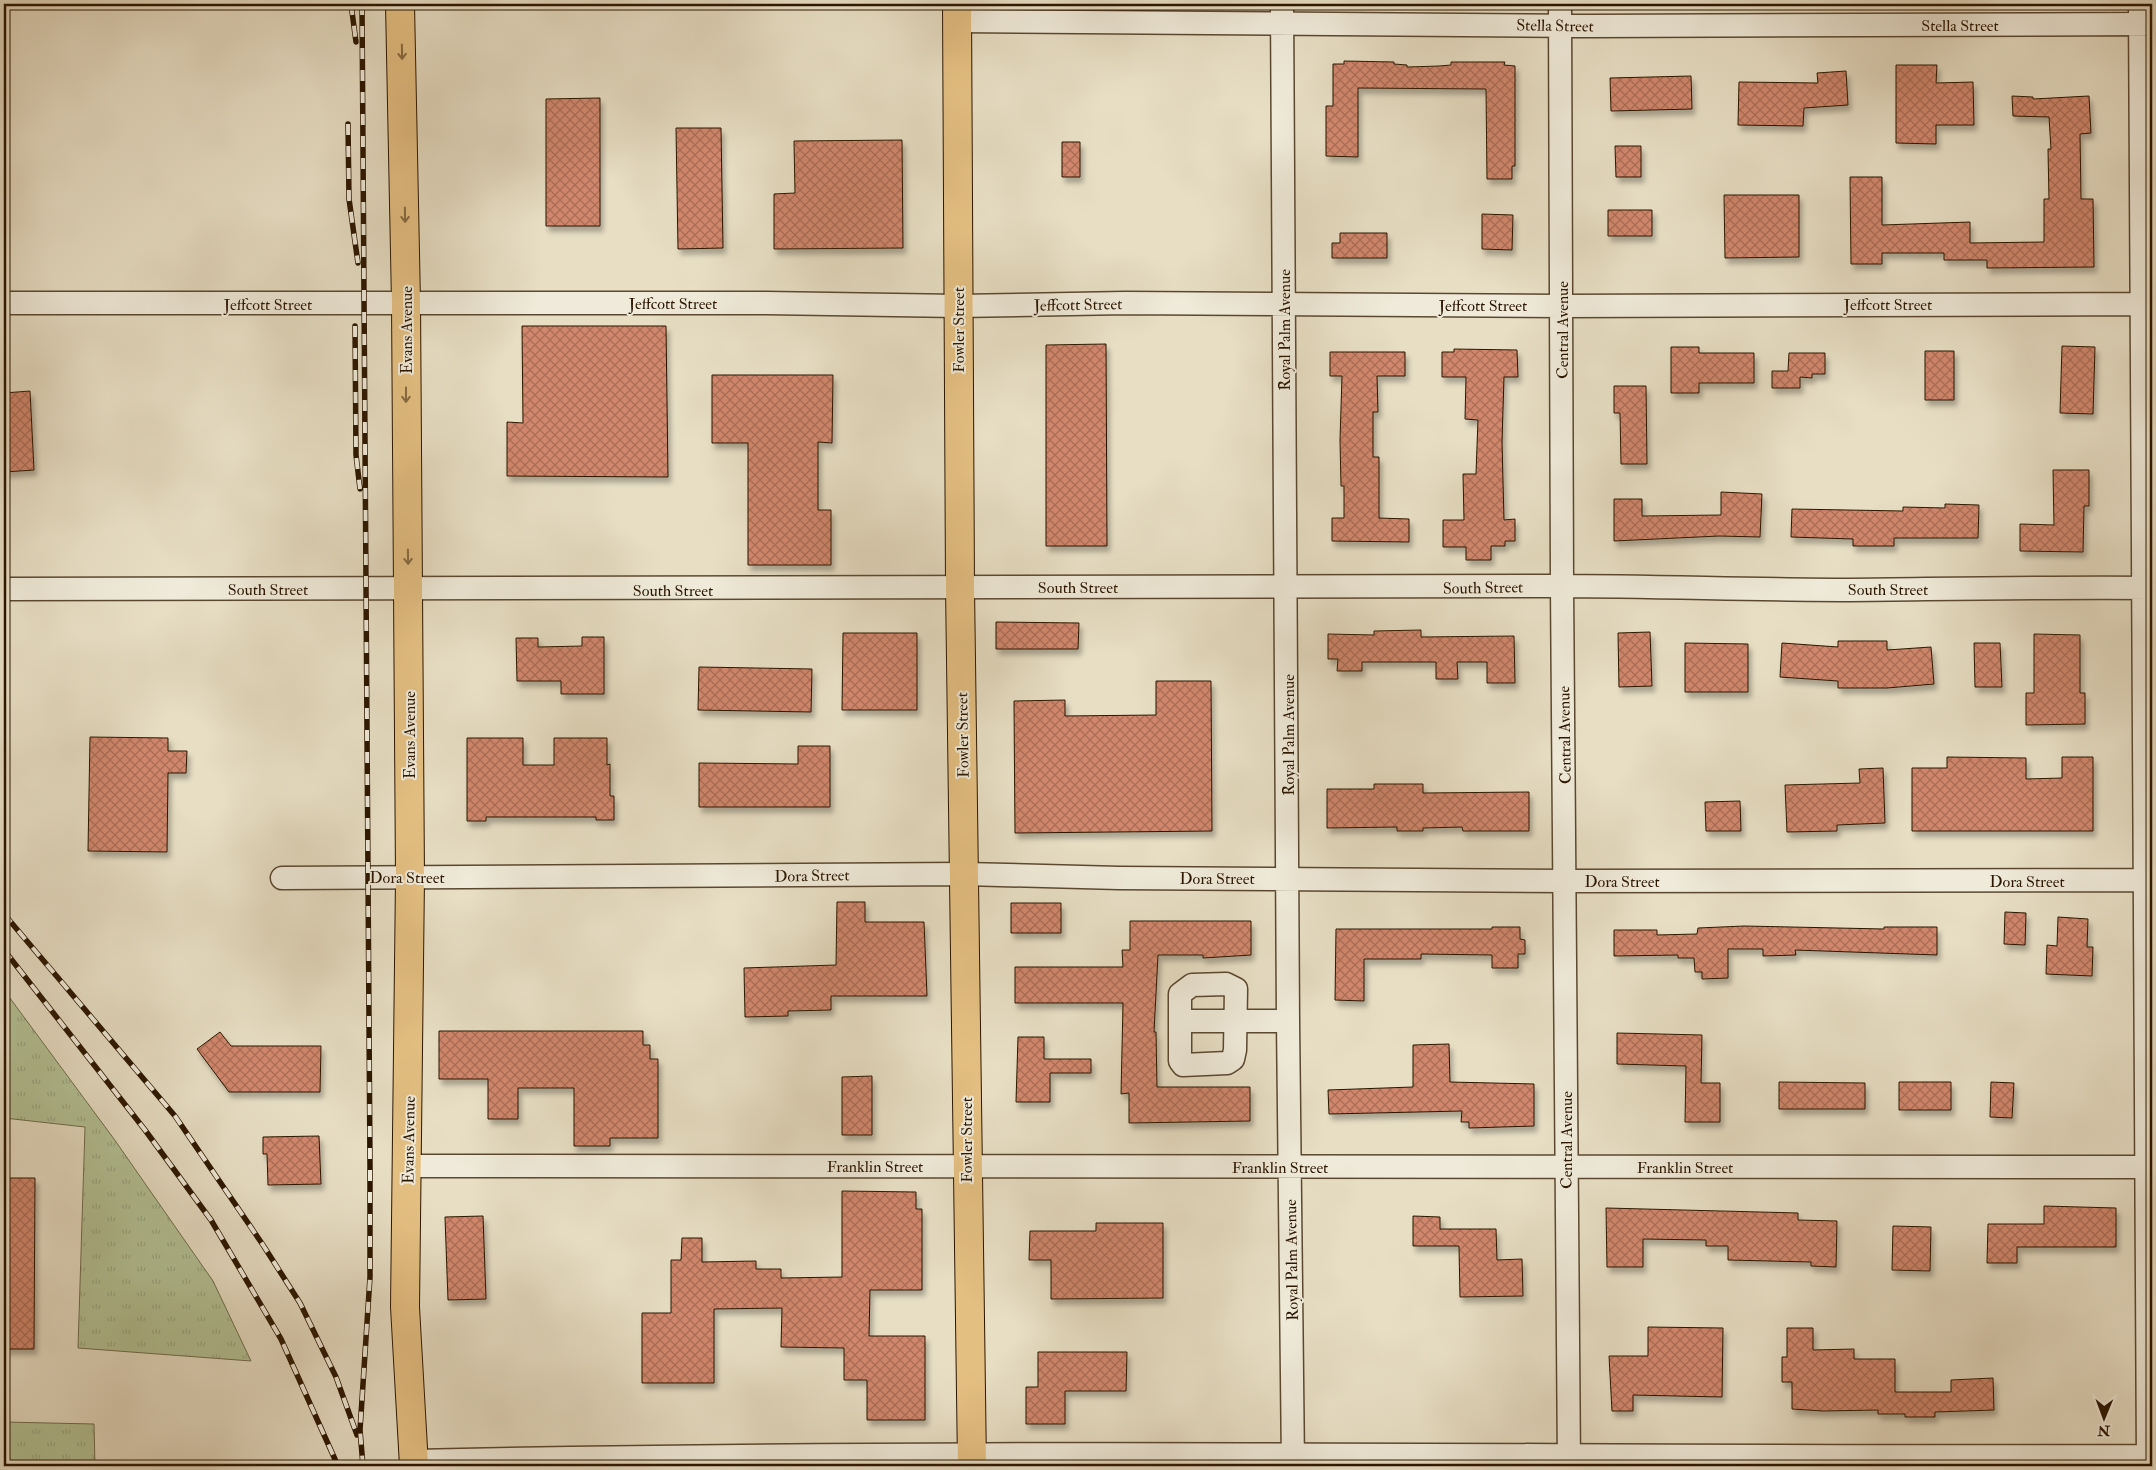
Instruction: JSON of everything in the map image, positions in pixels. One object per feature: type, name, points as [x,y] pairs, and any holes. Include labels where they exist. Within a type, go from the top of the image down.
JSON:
[{"type":"main road","name":"Evans Avenue","points":[[400,4],[409,588],[410,878],[405,1306],[414,1464]]},
{"type":"main road","name":"Fowler Street","points":[[957,12],[960,587],[965,874],[966,1166],[972,1461]]},
{"type":"street","name":"Stella Street","points":[[957,12],[2144,18]]},
{"type":"street","name":"Royal Palm Avenue","points":[[1282,14],[1289,878],[1288,1022],[1293,1460]]},
{"type":"street","name":"Central Avenue","points":[[1560,14],[1562,586],[1569,1461]]},
{"type":"street","points":[[414,1464],[652,1455],[972,1461],[1569,1461],[1868,1458],[2149,1460],[2148,588],[2144,18]]},
{"type":"street","name":"Jeffcott Street","points":[[4,304],[406,303],[958,306],[1284,303],[1562,306],[2147,304]]},
{"type":"street","name":"South Street","points":[[4,589],[409,588],[688,590],[960,587],[1287,588],[1562,586],[1845,590],[2148,588]]},
{"type":"street","name":"Dora Street","points":[[282,878],[965,874],[1119,878],[1565,881],[2149,880]]},
{"type":"street","points":[[1226,984],[1236,989],[1233,1059],[1227,1063],[1183,1065],[1180,1061],[1180,1021],[1180,994],[1184,989],[1192,985],[1226,984]]},
{"type":"street","points":[[1180,1021],[1288,1022]]},
{"type":"street","name":"Franklin Street","points":[[408,1166],[2150,1167]]},
{"type":"green space","points":[[4,990],[114,1139],[213,1281],[251,1361],[78,1348],[85,1127],[4,1118]]},
{"type":"green space","points":[[4,1422],[94,1424],[95,1466],[4,1466]]},
{"type":"building","points":[[1344,61],[1394,62],[1394,64],[1407,65],[1407,67],[1451,65],[1451,62],[1505,62],[1504,65],[1515,66],[1515,166],[1512,166],[1512,179],[1487,179],[1486,89],[1358,88],[1358,157],[1326,156],[1326,106],[1333,106],[1333,64],[1344,64]]},
{"type":"building","points":[[1896,65],[1937,65],[1936,83],[1973,82],[1974,125],[1936,125],[1936,144],[1896,143]]},
{"type":"building","points":[[1846,71],[1848,105],[1804,108],[1803,126],[1738,125],[1739,82],[1818,83],[1817,73]]},
{"type":"building","points":[[1691,76],[1692,109],[1611,111],[1610,78]]},
{"type":"building","points":[[2012,96],[2033,97],[2033,99],[2089,96],[2091,133],[2080,134],[2081,199],[2093,199],[2094,267],[1987,268],[1987,260],[1944,260],[1944,253],[1882,253],[1882,264],[1851,264],[1850,177],[1882,177],[1882,225],[1970,222],[1970,243],[2044,242],[2044,199],[2049,199],[2048,149],[2051,149],[2049,117],[2013,116]]},
{"type":"building","points":[[600,98],[600,226],[546,226],[546,99]]},
{"type":"building","points":[[676,128],[721,128],[723,248],[678,249]]},
{"type":"building","points":[[902,140],[903,248],[774,249],[774,194],[795,193],[794,141]]},
{"type":"building","points":[[1062,142],[1080,142],[1080,177],[1062,177]]},
{"type":"building","points":[[1615,146],[1641,146],[1641,177],[1616,177]]},
{"type":"building","points":[[1724,195],[1799,195],[1799,257],[1725,258]]},
{"type":"building","points":[[1608,210],[1652,210],[1652,236],[1608,236]]},
{"type":"building","points":[[1482,214],[1513,215],[1512,250],[1482,249]]},
{"type":"building","points":[[1340,233],[1387,233],[1387,258],[1332,258],[1332,243],[1340,243]]},
{"type":"building","points":[[522,326],[666,326],[668,477],[507,476],[507,422],[523,423]]},
{"type":"building","points":[[1106,344],[1107,546],[1046,546],[1046,345]]},
{"type":"building","points":[[2062,346],[2095,347],[2093,414],[2060,413]]},
{"type":"building","points":[[1671,347],[1699,347],[1699,353],[1754,353],[1754,383],[1699,383],[1699,393],[1671,393]]},
{"type":"building","points":[[1454,349],[1517,350],[1518,377],[1504,377],[1502,442],[1504,520],[1515,519],[1515,541],[1505,541],[1505,546],[1491,546],[1491,560],[1466,560],[1466,547],[1443,547],[1443,520],[1464,520],[1463,474],[1476,474],[1478,420],[1465,419],[1466,377],[1442,377],[1442,352],[1454,352]]},
{"type":"building","points":[[1925,351],[1954,351],[1954,400],[1925,400]]},
{"type":"building","points":[[1330,352],[1405,352],[1405,376],[1377,376],[1378,412],[1373,412],[1373,457],[1379,457],[1379,518],[1409,519],[1409,542],[1332,541],[1332,518],[1344,518],[1344,486],[1341,486],[1340,440],[1342,376],[1330,376]]},
{"type":"building","points":[[1789,353],[1825,353],[1825,374],[1812,374],[1812,378],[1800,377],[1800,388],[1772,388],[1772,371],[1788,371]]},
{"type":"building","points":[[712,375],[833,375],[832,443],[818,442],[818,510],[831,510],[831,565],[748,565],[748,443],[712,443]]},
{"type":"building","points":[[1614,386],[1646,386],[1647,464],[1621,464],[1620,413],[1614,413]]},
{"type":"building","points":[[30,391],[34,470],[4,472],[4,393]]},
{"type":"building","points":[[2053,470],[2089,470],[2089,506],[2084,506],[2083,552],[2020,551],[2020,524],[2054,525]]},
{"type":"building","points":[[1721,492],[1762,494],[1760,537],[1719,536],[1614,541],[1614,499],[1642,499],[1642,516],[1721,515]]},
{"type":"building","points":[[1945,504],[1979,505],[1978,538],[1894,538],[1894,546],[1853,546],[1853,539],[1791,537],[1792,509],[1903,511],[1903,507],[1945,508]]},
{"type":"building","points":[[996,622],[1079,623],[1078,649],[996,649]]},
{"type":"building","points":[[1421,630],[1421,637],[1514,636],[1515,683],[1487,683],[1487,662],[1457,662],[1458,679],[1436,679],[1436,662],[1362,662],[1362,671],[1337,671],[1338,659],[1328,659],[1328,634],[1374,635],[1374,631]]},
{"type":"building","points":[[1650,632],[1652,686],[1619,687],[1618,633]]},
{"type":"building","points":[[843,633],[917,633],[917,710],[842,710]]},
{"type":"building","points":[[2034,634],[2080,635],[2080,693],[2085,693],[2085,724],[2026,725],[2026,693],[2034,693]]},
{"type":"building","points":[[582,637],[604,637],[604,694],[561,694],[561,681],[517,681],[516,638],[538,638],[538,647],[582,646]]},
{"type":"building","points":[[1838,641],[1887,641],[1887,650],[1931,647],[1934,684],[1887,688],[1838,688],[1838,681],[1780,677],[1782,643],[1838,647]]},
{"type":"building","points":[[1685,643],[1748,644],[1748,692],[1685,692]]},
{"type":"building","points":[[1974,643],[2000,643],[2002,687],[1975,687]]},
{"type":"building","points":[[699,667],[812,669],[811,712],[698,710]]},
{"type":"building","points":[[1156,681],[1211,681],[1212,831],[1015,833],[1014,701],[1065,700],[1065,716],[1156,715]]},
{"type":"building","points":[[90,737],[168,738],[168,751],[187,751],[186,773],[168,773],[167,852],[88,851]]},
{"type":"building","points":[[467,738],[523,738],[523,765],[554,765],[554,738],[607,738],[607,765],[610,764],[610,796],[614,796],[614,820],[596,820],[596,817],[486,817],[486,821],[467,821]]},
{"type":"building","points":[[798,746],[830,746],[830,807],[699,807],[699,763],[798,764]]},
{"type":"building","points":[[1947,757],[2026,758],[2026,779],[2062,778],[2062,757],[2093,757],[2093,831],[1912,831],[1912,768],[1947,768]]},
{"type":"building","points":[[1883,768],[1885,823],[1837,825],[1837,831],[1787,832],[1785,785],[1860,783],[1859,769]]},
{"type":"building","points":[[1374,784],[1423,784],[1423,793],[1529,792],[1529,831],[1463,831],[1462,827],[1423,828],[1423,831],[1397,831],[1397,827],[1327,828],[1327,789],[1374,789]]},
{"type":"building","points":[[1740,801],[1741,831],[1706,831],[1705,802]]},
{"type":"building","points":[[837,902],[865,902],[865,922],[924,922],[927,996],[831,996],[831,1010],[788,1011],[788,1016],[745,1017],[744,968],[836,965]]},
{"type":"building","points":[[1011,903],[1061,903],[1061,933],[1011,933]]},
{"type":"building","points":[[2005,912],[2026,913],[2025,945],[2004,944]]},
{"type":"building","points":[[2058,917],[2088,919],[2087,947],[2093,947],[2092,976],[2046,974],[2047,945],[2057,946]]},
{"type":"building","points":[[1130,921],[1251,921],[1251,955],[1203,958],[1203,955],[1158,955],[1154,1032],[1156,1032],[1157,1087],[1250,1087],[1250,1121],[1129,1123],[1129,1093],[1121,1094],[1123,1003],[1015,1003],[1015,967],[1123,967],[1122,950],[1130,950]]},
{"type":"building","points":[[1744,926],[1884,929],[1884,927],[1937,927],[1937,955],[1795,950],[1796,955],[1763,956],[1763,949],[1728,949],[1728,978],[1702,979],[1702,972],[1695,972],[1694,958],[1678,958],[1678,955],[1614,956],[1614,930],[1657,930],[1657,935],[1697,934],[1698,928]]},
{"type":"building","points":[[1492,927],[1520,927],[1520,939],[1525,940],[1525,954],[1518,954],[1518,968],[1492,968],[1492,955],[1421,954],[1421,959],[1364,959],[1364,1001],[1335,1000],[1336,929],[1492,929]]},
{"type":"building","points":[[439,1031],[643,1031],[643,1045],[650,1045],[650,1059],[658,1059],[658,1138],[610,1138],[610,1146],[574,1146],[574,1088],[518,1088],[518,1119],[488,1119],[488,1079],[439,1079]]},
{"type":"building","points":[[220,1032],[231,1046],[321,1046],[320,1092],[229,1092],[197,1049]]},
{"type":"building","points":[[1617,1033],[1702,1035],[1701,1083],[1720,1083],[1720,1122],[1685,1122],[1686,1066],[1617,1064]]},
{"type":"building","points":[[1018,1037],[1044,1037],[1044,1059],[1091,1059],[1091,1073],[1050,1073],[1050,1102],[1016,1102]]},
{"type":"building","points":[[1449,1044],[1450,1082],[1534,1084],[1534,1126],[1469,1128],[1469,1122],[1461,1122],[1462,1111],[1329,1114],[1328,1090],[1413,1087],[1413,1045]]},
{"type":"building","points":[[872,1076],[872,1135],[842,1135],[842,1077]]},
{"type":"building","points":[[1779,1082],[1865,1083],[1865,1109],[1779,1109]]},
{"type":"building","points":[[1899,1082],[1951,1082],[1951,1110],[1899,1110]]},
{"type":"building","points":[[1991,1082],[2014,1083],[2012,1118],[1990,1117]]},
{"type":"building","points":[[319,1136],[321,1184],[268,1185],[267,1154],[263,1154],[263,1137]]},
{"type":"building","points":[[4,1178],[35,1178],[34,1349],[4,1349]]},
{"type":"building","points":[[842,1191],[916,1192],[916,1209],[922,1209],[922,1290],[870,1290],[869,1336],[925,1336],[925,1420],[867,1420],[867,1380],[844,1380],[844,1348],[781,1347],[782,1308],[714,1309],[714,1383],[642,1383],[642,1313],[671,1313],[671,1260],[681,1260],[682,1238],[702,1238],[702,1262],[756,1261],[756,1269],[781,1269],[781,1278],[842,1277]]},
{"type":"building","points":[[2044,1206],[2116,1208],[2116,1247],[2017,1247],[2017,1263],[1987,1263],[1988,1224],[2044,1224]]},
{"type":"building","points":[[1606,1208],[1798,1213],[1798,1220],[1837,1221],[1836,1267],[1811,1266],[1811,1262],[1728,1260],[1728,1246],[1706,1246],[1706,1240],[1643,1239],[1643,1267],[1607,1267]]},
{"type":"building","points":[[483,1216],[486,1299],[448,1300],[445,1217]]},
{"type":"building","points":[[1413,1216],[1440,1217],[1440,1229],[1496,1229],[1497,1260],[1522,1259],[1523,1296],[1460,1297],[1459,1246],[1413,1246]]},
{"type":"building","points":[[1096,1223],[1163,1223],[1163,1298],[1051,1299],[1051,1260],[1029,1260],[1030,1231],[1096,1231]]},
{"type":"building","points":[[1893,1226],[1931,1227],[1930,1271],[1892,1270]]},
{"type":"building","points":[[1648,1327],[1723,1328],[1722,1397],[1633,1395],[1633,1411],[1612,1411],[1609,1356],[1648,1356]]},
{"type":"building","points":[[1787,1328],[1813,1328],[1813,1350],[1854,1349],[1854,1359],[1895,1359],[1895,1392],[1951,1392],[1951,1380],[1993,1378],[1994,1410],[1935,1412],[1935,1417],[1905,1417],[1905,1414],[1878,1414],[1878,1410],[1823,1411],[1792,1409],[1792,1382],[1782,1382],[1782,1357],[1787,1357]]},
{"type":"building","points":[[1038,1352],[1127,1352],[1126,1391],[1065,1391],[1065,1424],[1026,1424],[1026,1387],[1038,1387]]},
{"type":"railway","points":[[351,4],[356,42]]},
{"type":"railway","points":[[362,4],[370,1166],[370,1277],[360,1430],[363,1466]]},
{"type":"railway","points":[[348,124],[349,199],[358,263]]},
{"type":"railway","points":[[355,326],[356,455],[360,489]]},
{"type":"railway","points":[[4,914],[175,1116],[263,1245],[300,1303],[336,1377],[357,1435]]},
{"type":"railway","points":[[4,950],[145,1130],[211,1220],[281,1339],[338,1466]]}]
